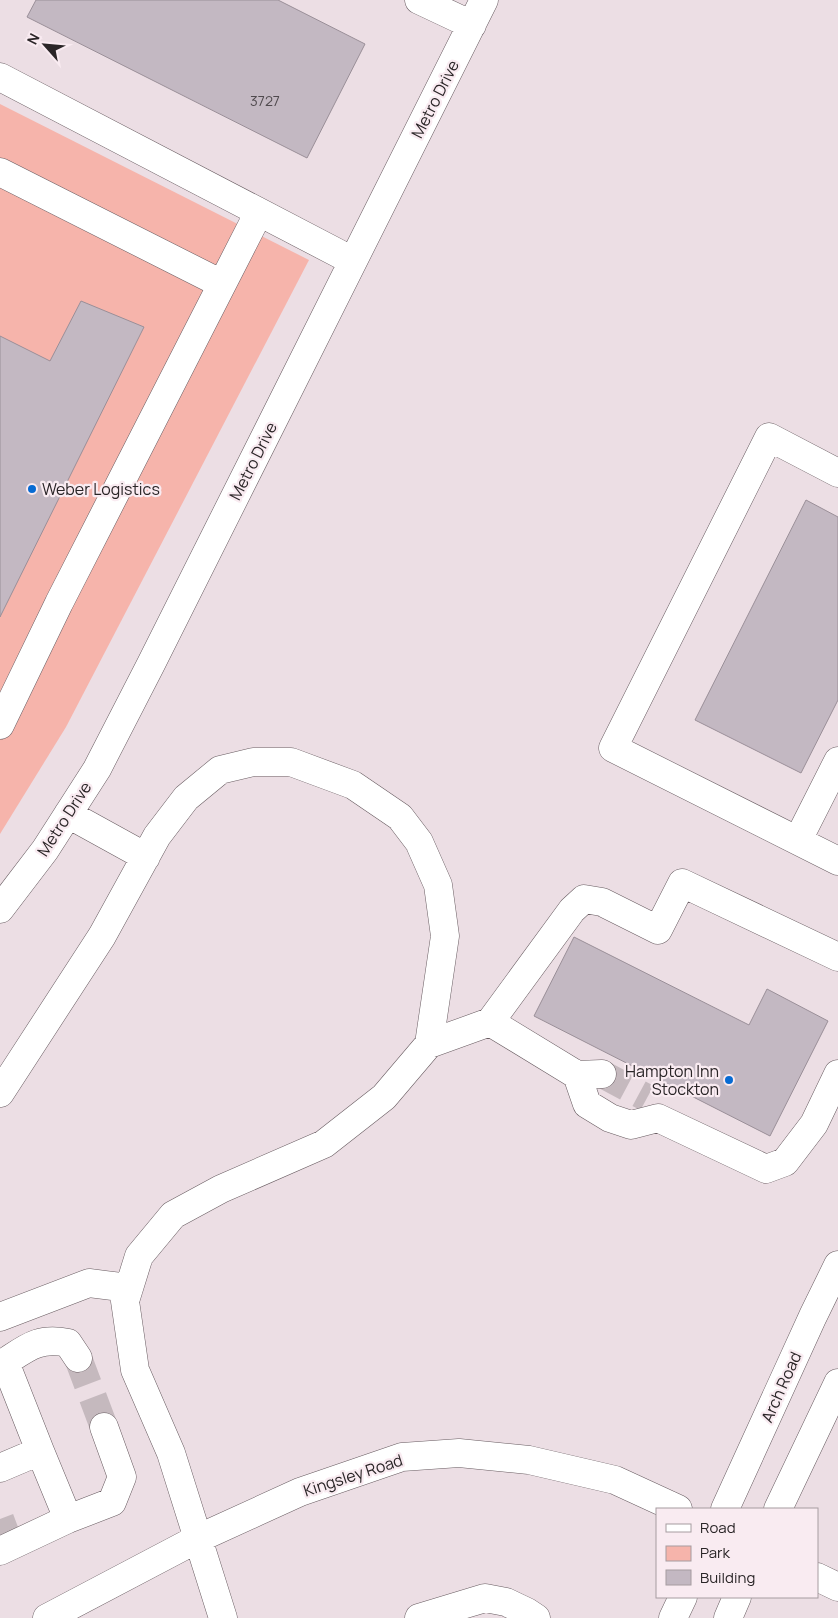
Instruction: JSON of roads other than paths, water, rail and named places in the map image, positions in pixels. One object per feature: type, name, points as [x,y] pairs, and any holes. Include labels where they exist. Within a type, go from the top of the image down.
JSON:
[{"type":"street","points":[[419,0],[472,25]]},
{"type":"street","name":"Metro Drive","points":[[0,909],[45,850],[96,769],[151,664],[484,0]]},
{"type":"street","points":[[0,77],[353,261]]},
{"type":"street","points":[[0,172],[222,284]]},
{"type":"street","points":[[0,725],[59,603],[259,212]]},
{"type":"street","points":[[838,472],[769,437],[613,748],[838,861]]},
{"type":"street","points":[[0,1093],[102,936],[157,836],[186,798],[220,770],[253,762],[291,762],[353,786],[400,817],[419,842],[438,886],[445,936],[429,1044]]},
{"type":"street","points":[[798,840],[835,775]]},
{"type":"street","points":[[68,814],[146,857]]},
{"type":"street","points":[[223,1618],[171,1453],[135,1370],[125,1301],[139,1256],[173,1215],[221,1189],[324,1144],[384,1097],[429,1044],[490,1022],[572,910],[584,899],[602,902],[658,930],[682,883],[838,957]]},
{"type":"street","points":[[490,1022],[590,1074],[587,1104],[610,1118],[631,1126],[652,1108],[766,1169],[785,1162],[814,1124],[838,1074]]},
{"type":"street","name":"Arch Road","points":[[725,1508],[838,1265]]},
{"type":"street","points":[[0,1317],[90,1282],[129,1288]]},
{"type":"street","points":[[68,1519],[3,1353],[53,1340],[68,1343],[78,1358]]},
{"type":"street","points":[[778,1508],[838,1383]]},
{"type":"street","points":[[5,1544],[112,1502],[122,1477],[104,1427]]},
{"type":"street","points":[[0,1468],[40,1451]]},
{"type":"street","name":"Kingsley Road","points":[[47,1618],[197,1539],[300,1492],[402,1457],[458,1453],[529,1460],[614,1480],[676,1508]]},
{"type":"street","points":[[818,1577],[838,1587]]},
{"type":"street","points":[[419,1618],[484,1598],[506,1602],[536,1618]]},
{"type":"street","points":[[673,1618],[683,1598]]},
{"type":"street","points":[[728,1618],[737,1598]]},
{"type":"tunnel","points":[[602,1074],[647,1098]]},
{"type":"tunnel","points":[[78,1358],[104,1427]]},
{"type":"tunnel","points":[[0,1519],[6,1535]]},
{"type":"place","name":"Weber Logistics","points":[[32,489]]},
{"type":"place","name":"Hampton Inn Stockton","points":[[729,1080]]}]
